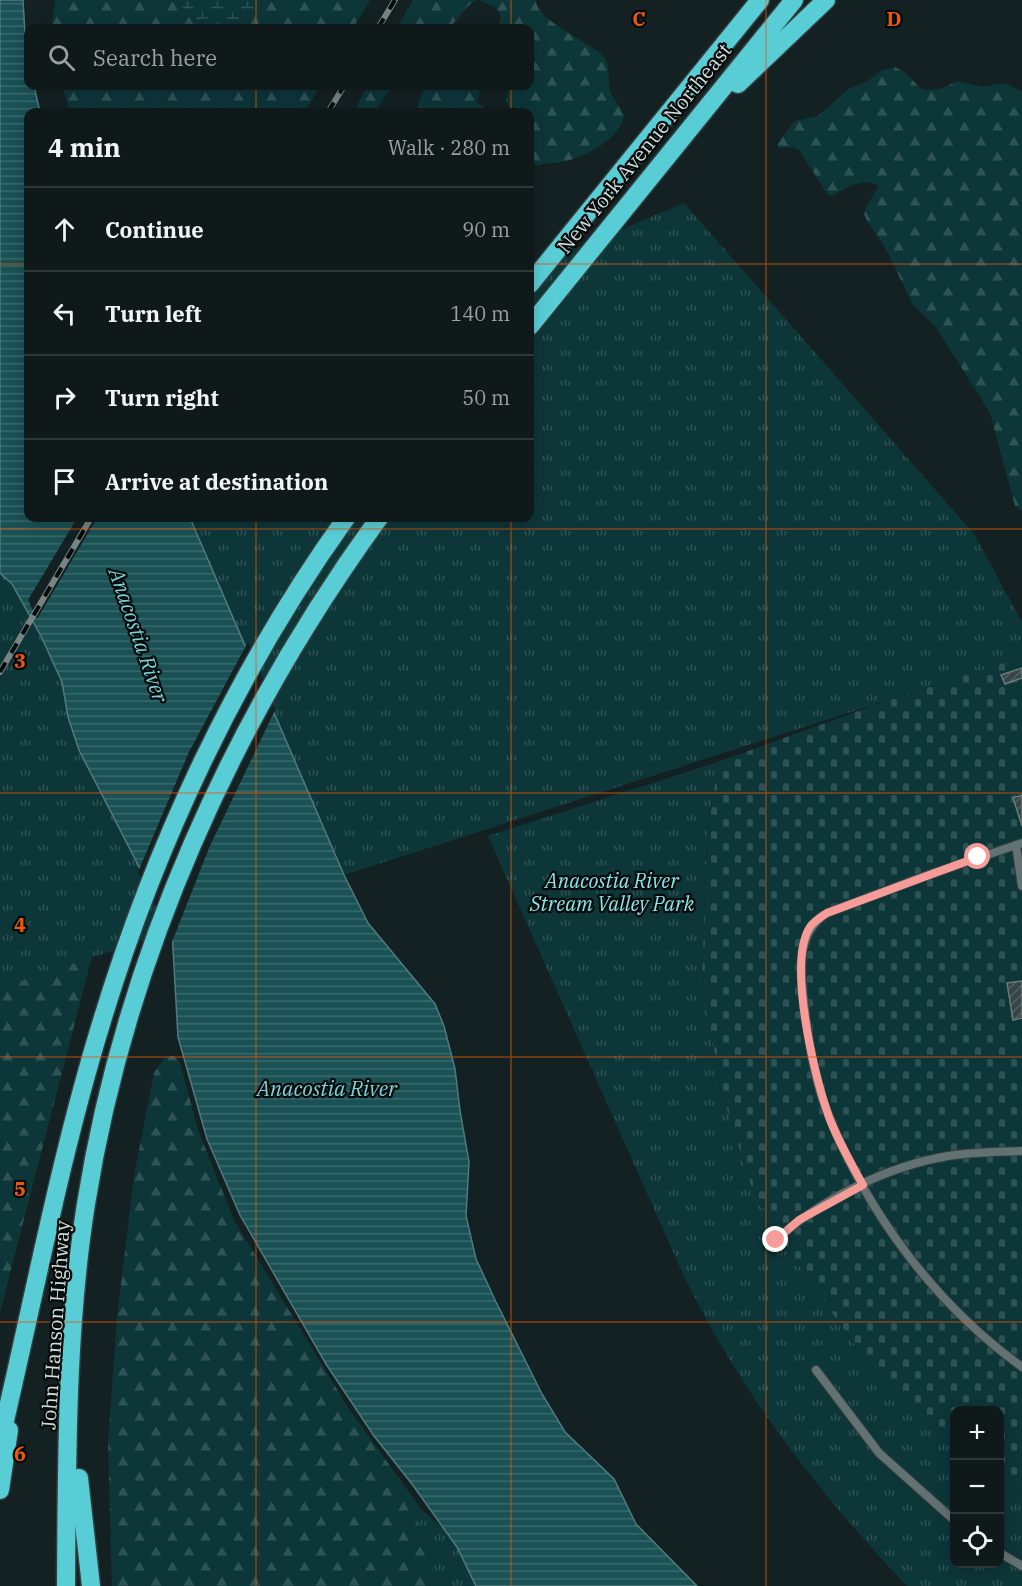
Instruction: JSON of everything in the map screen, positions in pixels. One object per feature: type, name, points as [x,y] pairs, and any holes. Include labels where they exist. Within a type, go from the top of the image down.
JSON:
[{"type":"highway","name":"New York Avenue Northeast","points":[[534,280],[760,0]]},
{"type":"highway","name":"New York Avenue Northeast","points":[[534,321],[794,0]]},
{"type":"highway","points":[[786,37],[820,0]]},
{"type":"highway","points":[[679,141],[826,0]]},
{"type":"highway","name":"John Hanson Highway","points":[[0,1442],[87,1071],[132,932],[189,792],[223,721],[275,627],[343,522]]},
{"type":"highway","name":"John Hanson Highway","points":[[66,1586],[72,1345],[79,1253],[94,1161],[118,1059],[147,966],[204,819],[289,655],[338,576],[376,522]]},
{"type":"highway","points":[[72,1345],[78,1471],[91,1586]]},
{"type":"highway","points":[[0,1490],[22,1351]]},
{"type":"lane","points":[[1022,886],[1019,844],[827,913],[817,920],[806,934],[801,971],[812,1054],[827,1113],[863,1185],[890,1231],[941,1296],[968,1324],[1022,1367]]},
{"type":"lane","points":[[776,1240],[799,1220],[863,1185],[947,1156],[1022,1151]]},
{"type":"lane","points":[[816,1370],[879,1453],[950,1516]]},
{"type":"lane","points":[[1004,1556],[1022,1566]]},
{"type":"green space","points":[[55,0],[177,0],[195,24],[52,24]]},
{"type":"green space","points":[[177,0],[273,0],[233,24],[195,24]]},
{"type":"green space","points":[[273,0],[370,0],[355,24],[233,24]]},
{"type":"green space","points":[[413,0],[477,0],[468,6],[453,24],[399,24]]},
{"type":"green space","points":[[479,0],[536,0],[538,8],[544,15],[602,55],[608,68],[610,91],[624,115],[616,132],[609,139],[590,152],[571,160],[538,166],[534,163],[534,108],[510,108],[506,100],[508,90],[534,90],[534,24],[499,24],[501,16],[496,8]]},
{"type":"green space","points":[[895,67],[906,73],[920,88],[927,90],[940,89],[958,81],[982,87],[1004,83],[1022,91],[1022,511],[1015,506],[990,413],[936,327],[913,305],[885,247],[867,221],[864,214],[866,207],[879,186],[874,183],[862,183],[832,196],[828,195],[799,150],[792,147],[778,148],[777,144],[795,121],[818,116],[849,89],[866,82],[883,70]]},
{"type":"green space","points":[[63,90],[318,90],[307,108],[69,108]]},
{"type":"green space","points":[[365,90],[390,90],[377,108],[356,108]]},
{"type":"green space","points":[[423,90],[480,90],[477,102],[485,108],[417,108]]},
{"type":"green space","points":[[684,203],[974,534],[1022,622],[1022,657],[344,875],[192,522],[534,522],[534,266]]},
{"type":"green space","points":[[0,573],[12,584],[41,636],[62,682],[68,717],[79,750],[172,931],[0,988]]},
{"type":"green space","points":[[1022,656],[1022,1491],[1004,1479],[1004,1406],[950,1406],[950,1436],[866,1361],[785,1246],[751,1186],[720,1088],[702,974],[707,839],[718,762],[883,702]]},
{"type":"green space","points":[[62,682],[79,750],[97,937],[0,1312],[0,899]]},
{"type":"green space","name":"Anacostia River Stream Valley Park","points":[[718,762],[707,839],[702,974],[720,1088],[751,1186],[785,1246],[866,1361],[950,1436],[950,1568],[1004,1568],[1004,1479],[1022,1491],[1022,1586],[907,1586],[841,1512],[782,1438],[729,1359],[682,1272],[488,836]]},
{"type":"green space","points":[[174,1056],[180,1063],[198,1130],[234,1220],[349,1409],[445,1542],[469,1586],[112,1586],[108,1442],[117,1317],[134,1176],[154,1073],[165,1057]]},
{"type":"green space","points":[[407,1496],[507,1586],[438,1586]]},
{"type":"water","name":"Anacostia River","points":[[0,0],[23,0],[24,90],[35,90],[39,108],[24,108],[24,522],[192,522],[344,875],[368,923],[435,1004],[444,1026],[455,1069],[469,1162],[466,1216],[476,1259],[496,1302],[542,1394],[565,1432],[614,1479],[636,1524],[697,1586],[476,1586],[457,1547],[374,1436],[326,1364],[240,1215],[207,1139],[178,1037],[172,931],[79,750],[68,717],[62,682],[41,636],[12,584],[0,573]]},
{"type":"pier","points":[[75,522],[95,522],[37,619],[28,600]]},
{"type":"pier","points":[[248,642],[275,710],[209,848],[170,947],[169,932],[138,872],[189,752]]},
{"type":"building","points":[[1022,668],[1022,678],[1005,684],[1001,675]]},
{"type":"building","points":[[1022,795],[1022,826],[1013,798]]},
{"type":"building","points":[[1022,981],[1022,1018],[1013,1020],[1007,983]]},
{"type":"railway","points":[[380,24],[395,0]]},
{"type":"railway","points":[[330,108],[342,90]]},
{"type":"railway","points":[[0,672],[89,522]]},
{"type":"route","points":[[776,1240],[799,1220],[863,1185],[827,1113],[818,1082],[803,997],[801,971],[806,934],[817,920],[827,913],[978,857]]}]
